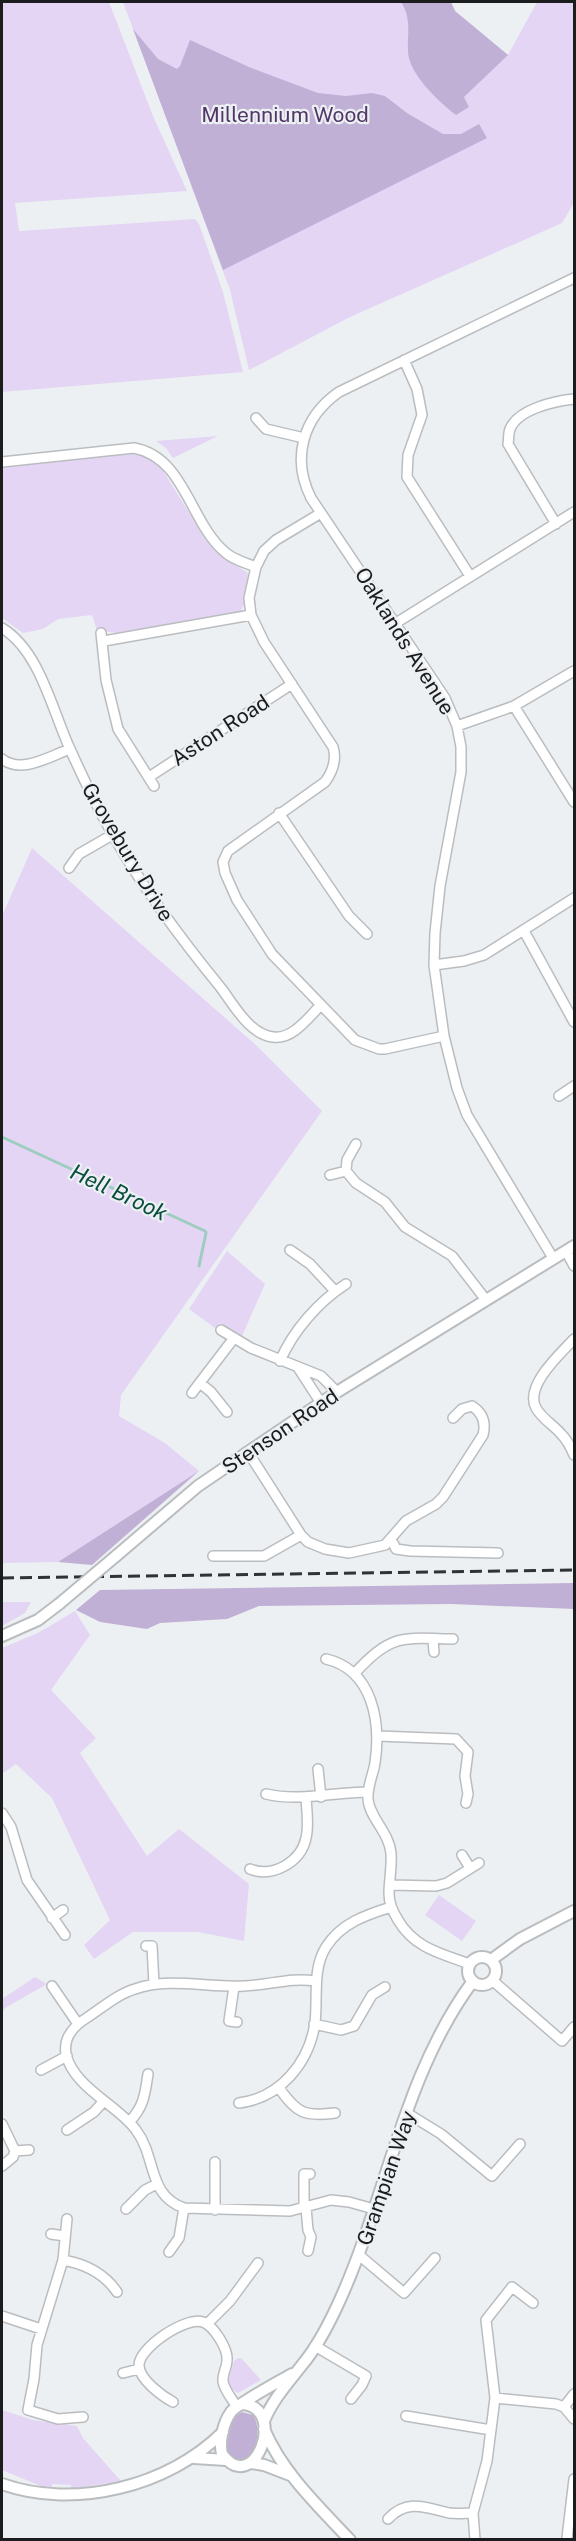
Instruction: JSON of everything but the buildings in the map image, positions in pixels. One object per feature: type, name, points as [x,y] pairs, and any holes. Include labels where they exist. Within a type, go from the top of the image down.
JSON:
[{"type":"street","name":"Oaklands Avenue","points":[[553,1258],[467,1114],[457,1088],[444,1036],[434,965],[440,886],[461,772],[461,747],[457,726],[445,698],[304,485],[301,456],[304,438],[311,420],[328,399],[356,382],[574,278]]},
{"type":"street","points":[[404,360],[417,389],[422,416],[408,455],[407,477],[470,576]]},
{"type":"street","points":[[556,524],[508,444],[510,430],[517,419],[543,405],[574,399]]},
{"type":"street","points":[[256,418],[266,429],[304,438]]},
{"type":"street","points":[[2,462],[134,448],[145,450],[163,460],[216,544],[232,557],[256,567]]},
{"type":"street","points":[[396,623],[574,512]]},
{"type":"street","points":[[321,513],[276,540],[264,551],[256,567],[249,598],[251,615],[264,642],[333,747],[334,765],[325,782],[228,851],[224,862],[225,873],[237,900],[272,954],[355,1040],[379,1049],[444,1036]]},
{"type":"street","name":"Aston Road","points":[[251,615],[103,637],[106,680],[118,729],[152,782],[292,684]]},
{"type":"street","name":"Grovebury Drive","points":[[2,628],[18,641],[32,659],[70,749],[112,835],[160,910],[241,1014],[256,1029],[273,1037],[282,1037],[297,1029],[321,1006]]},
{"type":"street","points":[[457,726],[514,706],[574,670]]},
{"type":"street","points":[[514,706],[574,802]]},
{"type":"street","points":[[2,759],[9,765],[21,766],[70,749]]},
{"type":"street","points":[[279,813],[349,916],[367,934]]},
{"type":"street","points":[[69,868],[79,854],[112,835]]},
{"type":"street","points":[[434,965],[464,961],[484,955],[574,898]]},
{"type":"street","points":[[524,931],[574,1022]]},
{"type":"street","points":[[559,1096],[574,1086]]},
{"type":"street","points":[[346,1171],[350,1152],[356,1144]]},
{"type":"street","points":[[330,1175],[346,1171]]},
{"type":"street","points":[[346,1171],[356,1183],[385,1202],[410,1231],[452,1256],[486,1300]]},
{"type":"street","points":[[290,1249],[310,1264],[335,1291]]},
{"type":"street","points":[[570,1249],[574,1266]]},
{"type":"street","name":"Stenson Road","points":[[2,1636],[38,1620],[59,1604],[198,1486],[337,1392],[570,1249]]},
{"type":"street","points":[[280,1361],[292,1336],[335,1291],[346,1284]]},
{"type":"street","points":[[222,1330],[280,1361],[321,1376],[337,1392]]},
{"type":"street","points":[[192,1393],[234,1338]]},
{"type":"street","points":[[574,1339],[546,1370],[534,1396],[535,1408],[563,1436],[574,1455]]},
{"type":"street","points":[[299,1369],[321,1403]]},
{"type":"street","points":[[200,1383],[212,1392],[226,1412]]},
{"type":"street","points":[[249,1452],[300,1535],[308,1542],[325,1550],[349,1553],[385,1545],[406,1521],[436,1504],[443,1497],[483,1435],[485,1427],[482,1417],[472,1406],[462,1409],[453,1418]]},
{"type":"street","points":[[213,1556],[264,1556],[300,1535]]},
{"type":"street","points":[[391,1539],[396,1549],[410,1551],[498,1553]]},
{"type":"street","points":[[355,1673],[382,1647],[404,1638],[453,1639]]},
{"type":"street","points":[[433,1639],[434,1652]]},
{"type":"street","points":[[326,1659],[343,1664],[355,1673],[366,1687],[375,1713],[378,1737],[368,1792],[370,1808],[383,1828],[391,1852],[391,1907],[402,1927],[416,1942],[470,1964]]},
{"type":"street","points":[[378,1737],[456,1739],[461,1742],[468,1752],[465,1776],[466,1803]]},
{"type":"street","points":[[318,1769],[321,1797]]},
{"type":"street","points":[[266,1794],[306,1799],[351,1792],[368,1792]]},
{"type":"street","points":[[250,1869],[260,1873],[274,1871],[293,1860],[303,1847],[307,1836],[306,1799]]},
{"type":"street","points":[[2,1813],[11,1827],[27,1880],[65,1935]]},
{"type":"street","points":[[462,1855],[470,1868]]},
{"type":"street","points":[[390,1885],[436,1886],[479,1863]]},
{"type":"street","points":[[239,2103],[252,2102],[279,2088],[304,2057],[314,2024],[316,1981],[325,1948],[355,1919],[391,1907]]},
{"type":"street","points":[[52,1918],[63,1910]]},
{"type":"street","points":[[491,1960],[519,1939],[574,1911]]},
{"type":"street","points":[[146,1946],[152,1946],[154,1984]]},
{"type":"street","points":[[481,1957],[491,1960],[496,1970],[492,1980],[484,1984],[473,1981],[468,1973],[470,1964],[481,1957]]},
{"type":"street","points":[[316,1981],[290,1979],[234,1987],[154,1984],[132,1989],[78,2024],[68,2038],[67,2056],[86,2085],[138,2132],[164,2198],[171,2204],[184,2208],[279,2212],[305,2208],[331,2200],[374,2209]]},
{"type":"street","points":[[492,1980],[562,2042],[574,2027]]},
{"type":"street","name":"Grampian Way","points":[[264,2425],[274,2399],[328,2326],[359,2255],[407,2113],[439,2039],[473,1981]]},
{"type":"street","points":[[52,1986],[78,2024]]},
{"type":"street","points":[[234,1987],[229,2021],[237,2022]]},
{"type":"street","points":[[314,2024],[341,2030],[354,2026],[372,1995],[385,1987]]},
{"type":"street","points":[[41,2070],[67,2056]]},
{"type":"street","points":[[129,2122],[141,2109],[145,2100],[148,2074]]},
{"type":"street","points":[[279,2088],[293,2106],[308,2115],[335,2113]]},
{"type":"street","points":[[67,2130],[94,2112],[103,2102]]},
{"type":"street","points":[[407,2113],[441,2134],[489,2179],[520,2144]]},
{"type":"street","points":[[2,2124],[15,2151],[13,2157],[2,2166]]},
{"type":"street","points":[[15,2151],[29,2150]]},
{"type":"street","points":[[215,2162],[215,2210]]},
{"type":"street","points":[[308,2251],[311,2237],[305,2208],[304,2174],[310,2174]]},
{"type":"street","points":[[126,2209],[145,2190],[158,2184]]},
{"type":"street","points":[[170,2252],[179,2238],[184,2208]]},
{"type":"street","points":[[67,2219],[63,2260],[41,2329],[28,2410],[58,2419],[83,2417]]},
{"type":"street","points":[[51,2234],[65,2236]]},
{"type":"street","points":[[359,2255],[403,2295],[435,2259]]},
{"type":"street","points":[[63,2260],[93,2269],[107,2278],[117,2292]]},
{"type":"street","points":[[207,2324],[230,2301],[258,2263]]},
{"type":"street","points":[[475,2540],[473,2513],[491,2430],[495,2398],[486,2320],[512,2287],[533,2303]]},
{"type":"street","points":[[2,2316],[41,2329]]},
{"type":"street","points":[[173,2402],[162,2396],[139,2369],[141,2357],[171,2330],[193,2321],[207,2324],[227,2354],[223,2381],[225,2389],[240,2405],[253,2406],[258,2410],[275,2452],[292,2476],[350,2540]]},
{"type":"street","points":[[315,2346],[366,2376],[351,2399]]},
{"type":"street","points":[[123,2373],[139,2369]]},
{"type":"street","name":"Grampian Way","points":[[240,2405],[295,2373]]},
{"type":"street","points":[[564,2407],[574,2394]]},
{"type":"street","points":[[495,2398],[556,2404],[564,2407],[574,2419]]},
{"type":"street","points":[[226,2460],[220,2448],[223,2432],[228,2417],[240,2405]]},
{"type":"street","points":[[406,2416],[491,2430]]},
{"type":"street","points":[[251,2463],[258,2454],[264,2425]]},
{"type":"street","points":[[2,2484],[44,2494],[103,2491],[150,2478],[194,2458],[223,2432]]},
{"type":"street","points":[[194,2458],[226,2460],[239,2466],[251,2463],[264,2465],[292,2476]]},
{"type":"street","points":[[567,2538],[574,2479]]},
{"type":"street","points":[[388,2519],[400,2510],[417,2506],[428,2506],[451,2513],[473,2513]]},
{"type":"green space","points":[[2,2],[109,2],[153,116],[187,191],[15,203],[19,231],[195,219],[199,224],[223,292],[243,372],[2,392]]},
{"type":"green space","name":"Millennium Wood","points":[[123,2],[451,2],[455,11],[508,55],[537,2],[574,2],[574,203],[562,223],[350,317],[249,370],[230,290]]},
{"type":"green space","points":[[401,2],[451,2],[455,11],[508,55],[464,97],[469,107],[456,115],[441,103],[414,69],[408,52],[407,14]]},
{"type":"green space","name":"Millennium Wood","points":[[133,29],[158,59],[177,69],[190,40],[249,67],[318,93],[346,96],[372,93],[385,96],[407,113],[443,134],[461,134],[479,124],[487,138],[223,270]]},
{"type":"green space","points":[[218,436],[173,458],[166,448],[156,441]]},
{"type":"green space","points":[[126,453],[146,456],[159,464],[204,537],[221,556],[248,573],[245,603],[240,612],[116,633],[97,630],[92,615],[58,619],[43,629],[23,633],[2,618],[2,468]]},
{"type":"green space","points":[[32,848],[257,1046],[322,1111],[121,1395],[119,1416],[165,1443],[199,1471],[58,1562],[2,1563],[2,916]]},
{"type":"green space","points":[[227,1251],[265,1284],[242,1336],[220,1323],[215,1328],[189,1309]]},
{"type":"green space","points":[[199,1471],[92,1565],[58,1562]]},
{"type":"green space","points":[[574,1583],[574,1609],[451,1604],[259,1606],[227,1619],[160,1623],[147,1629],[100,1622],[76,1610],[100,1590]]},
{"type":"green space","points":[[2,1602],[31,1602],[25,1613],[2,1626]]},
{"type":"green space","points":[[75,1611],[90,1635],[51,1690],[96,1738],[80,1753],[147,1856],[179,1829],[249,1884],[244,1941],[198,1932],[133,1932],[94,1959],[84,1945],[110,1920],[52,1798],[16,1764],[2,1774],[2,1648],[38,1633]]},
{"type":"green space","points":[[439,1895],[476,1921],[462,1941],[425,1915]]},
{"type":"green space","points":[[35,1977],[47,1984],[5,2008],[2,2013],[2,1999]]},
{"type":"green space","points":[[238,2358],[242,2359],[261,2380],[238,2393],[228,2382],[234,2361]]},
{"type":"green space","points":[[2,2410],[33,2420],[77,2426],[83,2438],[121,2481],[71,2489],[71,2485],[52,2484],[52,2489],[48,2489],[2,2470]]},
{"type":"green space","points":[[242,2412],[253,2415],[257,2423],[256,2446],[249,2458],[237,2460],[230,2456],[227,2446],[232,2422]]},
{"type":"waterway","name":"Hell Brook","points":[[2,1137],[205,1231],[199,1266]]},
{"type":"railway","points":[[2,1578],[574,1570]]}]
